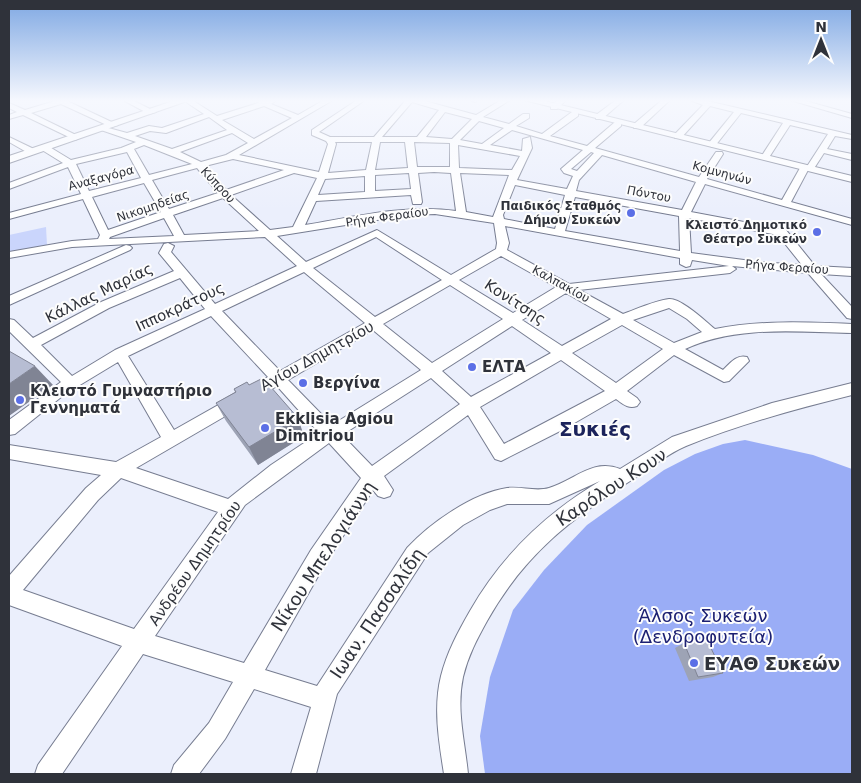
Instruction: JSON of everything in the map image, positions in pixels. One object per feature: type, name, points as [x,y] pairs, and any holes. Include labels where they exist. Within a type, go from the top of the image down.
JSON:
[{"type":"main road","points":[[9,160],[79,137]]},
{"type":"main road","points":[[671,137],[852,178]]},
{"type":"main road","points":[[680,137],[765,157],[852,183]]},
{"type":"street","name":"Κύπρου","points":[[128,137],[172,152],[200,166],[225,194],[305,267]]},
{"type":"street","points":[[172,152],[215,137]]},
{"type":"street","points":[[242,137],[254,143]]},
{"type":"street","name":"Αναξαγόρα","points":[[9,216],[233,156],[265,137]]},
{"type":"street","points":[[323,137],[328,139],[377,138],[454,141],[525,154]]},
{"type":"street","points":[[459,137],[454,141],[455,170],[461,214]]},
{"type":"street","points":[[484,146],[497,137]]},
{"type":"street","name":"Κομνηνών","points":[[546,137],[701,181],[786,216],[852,222]]},
{"type":"street","points":[[578,174],[566,169],[602,137]]},
{"type":"street","points":[[712,144],[718,137]]},
{"type":"street","points":[[765,157],[778,137]]},
{"type":"street","points":[[830,137],[807,169],[786,216],[815,273],[852,315]]},
{"type":"street","points":[[312,198],[357,208],[370,194],[370,173],[377,138]]},
{"type":"street","points":[[9,139],[33,152]]},
{"type":"street","points":[[297,230],[322,176],[332,144],[328,139]]},
{"type":"street","points":[[409,139],[417,211]]},
{"type":"street","points":[[501,251],[503,243],[499,213],[513,177],[525,154],[528,146],[527,139]]},
{"type":"street","points":[[9,186],[70,163],[129,148],[143,142]]},
{"type":"street","points":[[45,148],[70,163],[86,195],[102,242]]},
{"type":"street","points":[[129,148],[181,239]]},
{"type":"street","points":[[820,150],[852,157]]},
{"type":"street","points":[[559,233],[570,192],[578,174],[600,152]]},
{"type":"street","points":[[686,265],[685,214],[701,181],[719,154]]},
{"type":"street","name":"Πόντου","points":[[233,156],[322,176],[413,170],[455,170],[513,177],[570,192],[685,214],[786,216]]},
{"type":"street","name":"Νικομηδείας","points":[[102,242],[167,214],[293,170]]},
{"type":"street","points":[[370,194],[416,192]]},
{"type":"street","name":"Ρήγα Φεραίου","points":[[9,255],[66,244],[271,236],[297,230],[357,208],[461,214],[611,250],[686,265],[815,273],[852,272]]},
{"type":"street","name":"Ρήγα Φεραίου","points":[[9,260],[102,242],[126,248],[168,246],[427,220],[500,224],[559,233],[686,265],[744,264],[852,279]]},
{"type":"street","name":"Ιπποκράτους","points":[[9,429],[71,383],[120,354],[377,233]]},
{"type":"street","name":"Κονίτσης","points":[[377,233],[512,319],[632,402]]},
{"type":"street","points":[[168,246],[165,252],[213,310],[378,484]]},
{"type":"street","points":[[9,302],[126,248]]},
{"type":"street","name":"Αγίου Δημητρίου","points":[[9,591],[92,494],[118,470],[501,251]]},
{"type":"street","name":"Καλπακίου","points":[[501,251],[724,377],[742,361]]},
{"type":"street","name":"Ανδρέου Δημητρίου","points":[[47,774],[231,508],[271,475],[330,434],[556,292],[686,265]]},
{"type":"street","points":[[305,267],[461,394],[471,405],[502,454],[617,390],[674,349],[692,340],[738,331],[792,326],[852,329]]},
{"type":"street","name":"Κάλλας Μαρίας","points":[[32,344],[105,305],[181,272]]},
{"type":"street","name":"Νίκου Μπελογιάννη","points":[[183,774],[218,731],[318,557],[378,484],[378,471],[471,405],[622,320],[670,303],[687,312],[713,335]]},
{"type":"street","points":[[9,323],[71,383]]},
{"type":"street","points":[[120,354],[171,439]]},
{"type":"street","name":"Καρόλου Κουν","points":[[456,774],[449,726],[450,688],[457,659],[470,628],[492,592],[519,557],[538,537],[565,514],[620,477],[678,442],[772,409],[852,389]]},
{"type":"street","points":[[9,452],[118,470],[231,508]]},
{"type":"street","name":"Ιωαν. Πασσαλίδη","points":[[304,774],[323,699],[331,682],[414,555],[428,539],[456,520],[500,497],[551,496],[600,473],[614,474],[620,477]]},
{"type":"street","points":[[9,595],[140,642],[323,699]]},
{"type":"shaded area","points":[[46,227],[47,245],[9,252],[9,235]]},
{"type":"green space","name":"Άλσος Συκεών (Δενδροφυτεία)","points":[[745,440],[813,455],[852,469],[852,774],[485,774],[480,736],[490,677],[513,610],[544,570],[587,525],[664,470],[695,454],[723,444]]},
{"type":"building","points":[[9,351],[35,366],[9,384]]},
{"type":"building","points":[[263,378],[298,418],[249,447],[216,403],[236,392],[234,389],[247,382],[249,385]]},
{"type":"building","points":[[707,640],[723,673],[698,677],[684,643]]},
{"type":"place","name":"Παιδικός Σταθμός Δήμου Συκεών","points":[[631,213]]},
{"type":"place","name":"Κλειστό Δημοτικό Θέατρο Συκεών","points":[[817,232]]},
{"type":"place","name":"ΕΛΤΑ","points":[[472,367]]},
{"type":"place","name":"Βεργίνα","points":[[303,383]]},
{"type":"place","name":"Κλειστό Γυμναστήριο Γεννηματά","points":[[20,400]]},
{"type":"place","name":"Ekklisia Agiou Dimitriou","points":[[265,428]]},
{"type":"place","name":"ΕΥΑΘ Συκεών","points":[[694,663]]},
{"type":"district","name":"Συκιές","points":[[595,429]]}]
